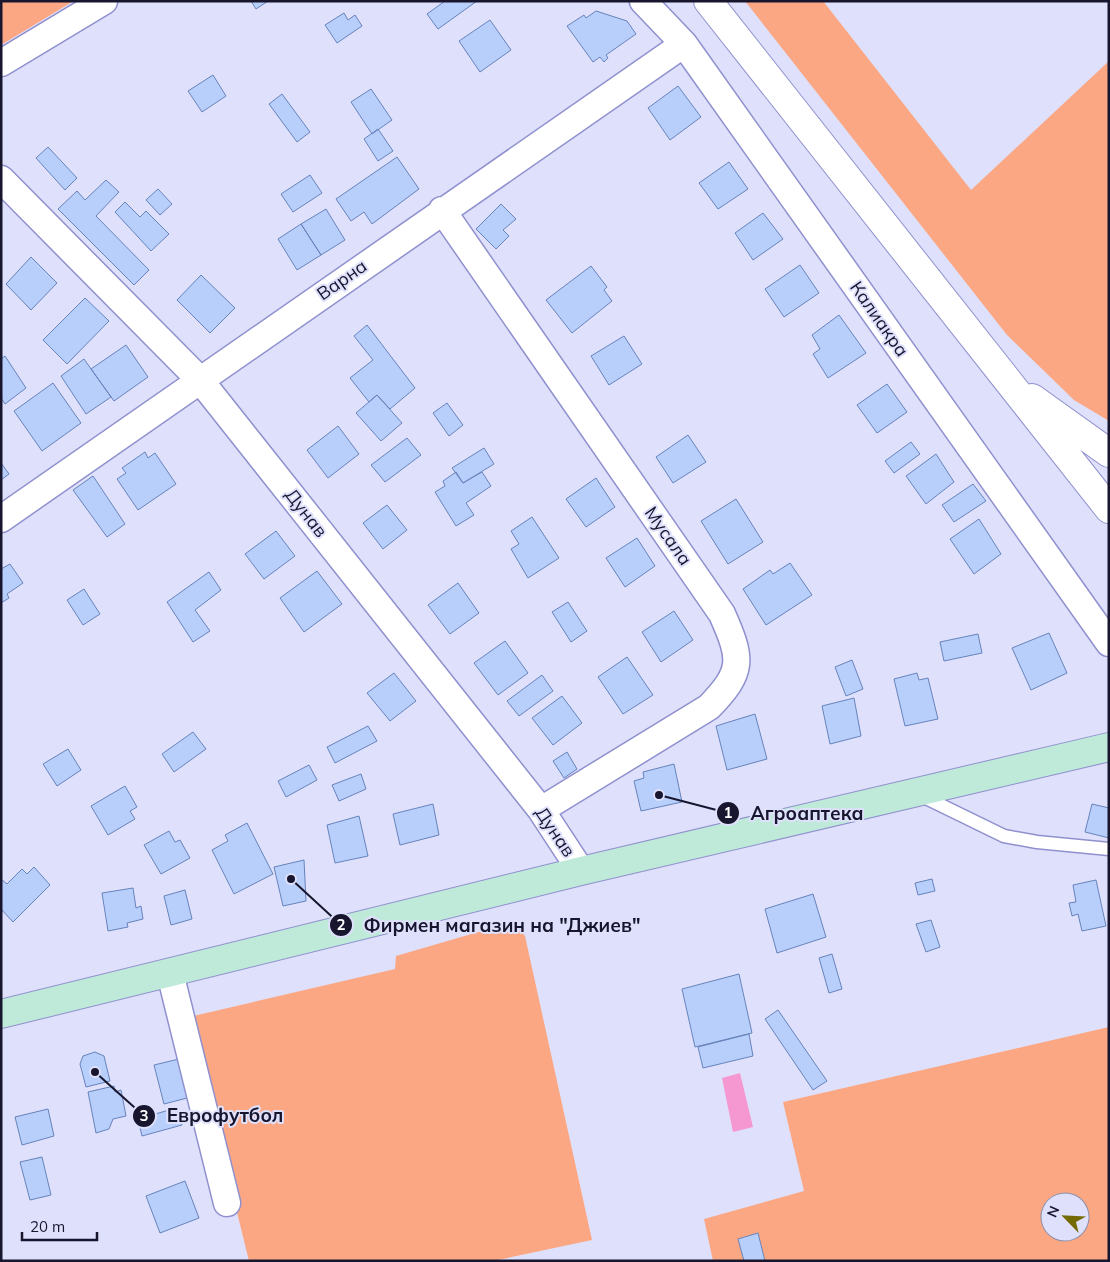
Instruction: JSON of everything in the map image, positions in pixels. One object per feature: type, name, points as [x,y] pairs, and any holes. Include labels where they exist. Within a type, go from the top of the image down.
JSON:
[{"type":"main road","points":[[1,1014],[581,871],[1109,747]]},
{"type":"street","points":[[1,62],[104,1]]},
{"type":"street","name":"Калиакра","points":[[643,1],[684,44],[1109,643]]},
{"type":"street","points":[[708,1],[1109,509]]},
{"type":"street","name":"Варна","points":[[1,519],[442,210],[684,44]]},
{"type":"street","name":"Дунав","points":[[1,179],[200,380],[541,810],[581,871]]},
{"type":"street","name":"Мусала","points":[[442,210],[722,614],[734,641],[737,667],[729,687],[709,707],[541,810]]},
{"type":"street","points":[[1004,378],[1109,453]]},
{"type":"street","points":[[170,973],[227,1203]]},
{"type":"lane","points":[[914,792],[957,815],[1004,836],[1037,842],[1109,848]]},
{"type":"shaded area","points":[[1,1],[72,1],[72,2],[1,45]]},
{"type":"shaded area","points":[[745,1],[823,1],[971,190],[1109,61],[1109,421],[1074,400],[1007,335]]},
{"type":"shaded area","points":[[513,922],[525,936],[592,1240],[493,1261],[249,1261],[189,1017],[395,969],[396,956]]},
{"type":"shaded area","points":[[1109,1027],[1109,1261],[713,1261],[704,1219],[804,1191],[783,1102]]},
{"type":"shaded area","points":[[740,1073],[753,1127],[733,1132],[722,1078]]},
{"type":"building","points":[[251,1],[268,1],[256,9]]},
{"type":"building","points":[[445,1],[477,1],[438,29],[427,14]]},
{"type":"building","points":[[596,11],[627,21],[636,34],[606,55],[608,58],[604,62],[600,57],[593,62],[567,26],[584,15],[586,18]]},
{"type":"building","points":[[344,13],[348,20],[355,15],[362,26],[337,43],[325,25]]},
{"type":"building","points":[[490,20],[511,50],[480,72],[459,41]]},
{"type":"building","points":[[213,75],[226,96],[202,112],[188,91]]},
{"type":"building","points":[[678,86],[701,117],[670,140],[648,108]]},
{"type":"building","points":[[371,89],[392,120],[372,134],[351,102]]},
{"type":"building","points":[[282,94],[310,132],[297,142],[269,104]]},
{"type":"building","points":[[378,129],[393,151],[378,161],[364,139]]},
{"type":"building","points":[[48,147],[77,178],[65,190],[36,158]]},
{"type":"building","points":[[397,157],[419,189],[372,224],[364,212],[351,221],[336,199]]},
{"type":"building","points":[[729,162],[748,189],[718,209],[699,183]]},
{"type":"building","points":[[310,175],[322,193],[293,212],[281,194]]},
{"type":"building","points":[[106,180],[119,192],[96,216],[149,270],[134,285],[58,209],[77,191],[85,200]]},
{"type":"building","points":[[158,189],[172,204],[160,215],[146,200]]},
{"type":"building","points":[[125,202],[140,217],[146,211],[169,234],[151,251],[115,212]]},
{"type":"building","points":[[501,204],[516,219],[503,230],[509,236],[496,249],[476,229]]},
{"type":"building","points":[[326,209],[345,240],[321,255],[301,224]]},
{"type":"building","points":[[763,213],[783,239],[753,260],[735,233]]},
{"type":"building","points":[[301,224],[321,255],[297,270],[278,239]]},
{"type":"building","points":[[31,257],[57,283],[31,310],[6,284]]},
{"type":"building","points":[[800,265],[819,293],[784,317],[765,289]]},
{"type":"building","points":[[591,266],[607,287],[604,290],[612,301],[572,333],[546,300]]},
{"type":"building","points":[[201,275],[235,308],[210,333],[177,300]]},
{"type":"building","points":[[85,298],[109,321],[67,364],[43,340]]},
{"type":"building","points":[[839,315],[866,353],[828,378],[813,354],[820,349],[812,335]]},
{"type":"building","points":[[367,325],[415,388],[390,409],[377,395],[369,402],[350,378],[373,360],[354,336]]},
{"type":"building","points":[[624,336],[642,364],[609,385],[591,356]]},
{"type":"building","points":[[126,345],[148,377],[114,401],[91,369]]},
{"type":"building","points":[[5,356],[26,388],[5,404],[1,398],[1,359]]},
{"type":"building","points":[[84,359],[111,397],[86,414],[61,376]]},
{"type":"building","points":[[53,383],[81,423],[42,451],[14,411]]},
{"type":"building","points":[[887,384],[907,412],[877,433],[857,405]]},
{"type":"building","points":[[377,395],[402,423],[381,441],[356,413]]},
{"type":"building","points":[[447,403],[463,425],[449,436],[433,413]]},
{"type":"building","points":[[338,426],[359,454],[328,478],[307,450]]},
{"type":"building","points":[[688,435],[706,462],[673,483],[656,457]]},
{"type":"building","points":[[407,438],[421,455],[385,482],[371,465]]},
{"type":"building","points":[[911,442],[920,454],[894,473],[885,461]]},
{"type":"building","points":[[484,448],[494,464],[463,483],[452,468]]},
{"type":"building","points":[[145,452],[148,458],[155,453],[176,484],[138,510],[117,479],[126,473],[122,468]]},
{"type":"building","points":[[936,454],[954,482],[926,504],[906,476]]},
{"type":"building","points":[[1,463],[9,474],[1,480]]},
{"type":"building","points":[[456,472],[463,483],[482,472],[491,486],[466,503],[474,515],[456,526],[435,492],[445,486],[443,481]]},
{"type":"building","points":[[93,476],[125,524],[107,537],[73,490]]},
{"type":"building","points":[[596,478],[615,507],[586,527],[566,499]]},
{"type":"building","points":[[973,484],[986,501],[954,522],[942,505]]},
{"type":"building","points":[[736,499],[763,542],[728,564],[701,521]]},
{"type":"building","points":[[387,505],[407,530],[383,549],[363,523]]},
{"type":"building","points":[[532,517],[559,558],[528,578],[511,549],[519,544],[511,531]]},
{"type":"building","points":[[979,519],[1001,554],[974,574],[950,539]]},
{"type":"building","points":[[276,531],[295,556],[264,579],[245,554]]},
{"type":"building","points":[[637,538],[655,566],[625,587],[606,558]]},
{"type":"building","points":[[790,563],[812,595],[766,625],[743,589],[770,570],[773,574]]},
{"type":"building","points":[[10,564],[23,583],[7,594],[9,598],[1,603],[1,569]]},
{"type":"building","points":[[317,571],[342,604],[304,632],[280,598]]},
{"type":"building","points":[[209,572],[221,590],[195,610],[210,631],[193,642],[167,602]]},
{"type":"building","points":[[458,583],[479,613],[450,634],[428,605]]},
{"type":"building","points":[[84,589],[100,614],[83,625],[67,600]]},
{"type":"building","points":[[568,602],[587,631],[571,642],[552,612]]},
{"type":"building","points":[[674,611],[693,640],[661,662],[642,632]]},
{"type":"building","points":[[1049,633],[1067,673],[1031,690],[1012,648]]},
{"type":"building","points":[[978,634],[982,653],[944,661],[940,642]]},
{"type":"building","points":[[505,641],[528,673],[498,695],[474,663]]},
{"type":"building","points":[[627,657],[653,695],[623,714],[598,677]]},
{"type":"building","points":[[852,660],[863,689],[846,696],[835,667]]},
{"type":"building","points":[[394,673],[416,701],[390,721],[367,693]]},
{"type":"building","points":[[917,673],[919,680],[928,678],[938,719],[905,726],[894,679]]},
{"type":"building","points":[[542,675],[553,691],[519,716],[507,701]]},
{"type":"building","points":[[562,696],[582,723],[553,745],[532,718]]},
{"type":"building","points":[[854,698],[861,736],[830,744],[822,706]]},
{"type":"building","points":[[755,714],[767,759],[727,770],[716,726]]},
{"type":"building","points":[[368,726],[377,741],[335,763],[327,747]]},
{"type":"building","points":[[193,732],[206,749],[174,772],[162,754]]},
{"type":"building","points":[[68,749],[81,770],[57,786],[43,764]]},
{"type":"building","points":[[567,752],[577,769],[564,778],[553,761]]},
{"type":"building","points":[[674,764],[682,802],[641,811],[634,781],[644,778],[643,772]]},
{"type":"building","points":[[309,765],[317,780],[286,797],[278,781]]},
{"type":"building","points":[[361,774],[366,789],[339,801],[332,785]]},
{"type":"building","points":[[125,786],[137,807],[130,811],[135,819],[108,835],[91,806]]},
{"type":"building","points":[[433,804],[439,835],[400,845],[393,814]]},
{"type":"building","points":[[1092,804],[1109,808],[1109,838],[1085,832]]},
{"type":"building","points":[[359,816],[368,856],[335,863],[327,825]]},
{"type":"building","points":[[247,823],[273,874],[234,894],[212,850],[228,841],[225,835]]},
{"type":"building","points":[[169,831],[175,842],[180,840],[190,858],[161,874],[144,845]]},
{"type":"building","points":[[304,860],[306,901],[283,906],[274,867]]},
{"type":"building","points":[[34,867],[50,885],[13,922],[1,909],[1,879],[7,884],[22,869],[27,874]]},
{"type":"building","points":[[932,879],[935,891],[918,895],[915,883]]},
{"type":"building","points":[[1096,880],[1106,926],[1082,931],[1078,914],[1072,916],[1069,903],[1076,902],[1073,885]]},
{"type":"building","points":[[133,888],[136,908],[141,906],[143,919],[127,923],[128,927],[108,931],[102,893]]},
{"type":"building","points":[[185,890],[192,919],[171,925],[164,896]]},
{"type":"building","points":[[813,894],[826,937],[777,953],[765,909]]},
{"type":"building","points":[[931,920],[940,947],[926,952],[916,924]]},
{"type":"building","points":[[832,954],[842,989],[829,993],[819,958]]},
{"type":"building","points":[[739,974],[752,1033],[695,1047],[682,989]]},
{"type":"building","points":[[778,1010],[827,1081],[813,1090],[765,1019]]},
{"type":"building","points":[[749,1034],[753,1056],[703,1068],[698,1047]]},
{"type":"building","points":[[95,1052],[104,1056],[110,1081],[86,1087],[80,1064],[83,1056]]},
{"type":"building","points":[[179,1059],[191,1097],[164,1104],[154,1065]]},
{"type":"building","points":[[114,1086],[115,1092],[121,1090],[126,1116],[113,1119],[109,1129],[96,1133],[88,1092]]},
{"type":"building","points":[[176,1108],[182,1125],[142,1136],[138,1119]]},
{"type":"building","points":[[48,1109],[54,1136],[22,1145],[15,1117]]},
{"type":"building","points":[[42,1157],[51,1195],[30,1200],[20,1162]]},
{"type":"building","points":[[185,1181],[199,1218],[160,1233],[146,1196]]},
{"type":"building","points":[[758,1233],[765,1261],[744,1261],[738,1239]]},
{"type":"place","name":"Агроаптека","points":[[659,795]]},
{"type":"place","name":"Фирмен магазин на \"Джиев\"","points":[[291,879]]},
{"type":"place","name":"Еврофутбол","points":[[95,1072]]}]
